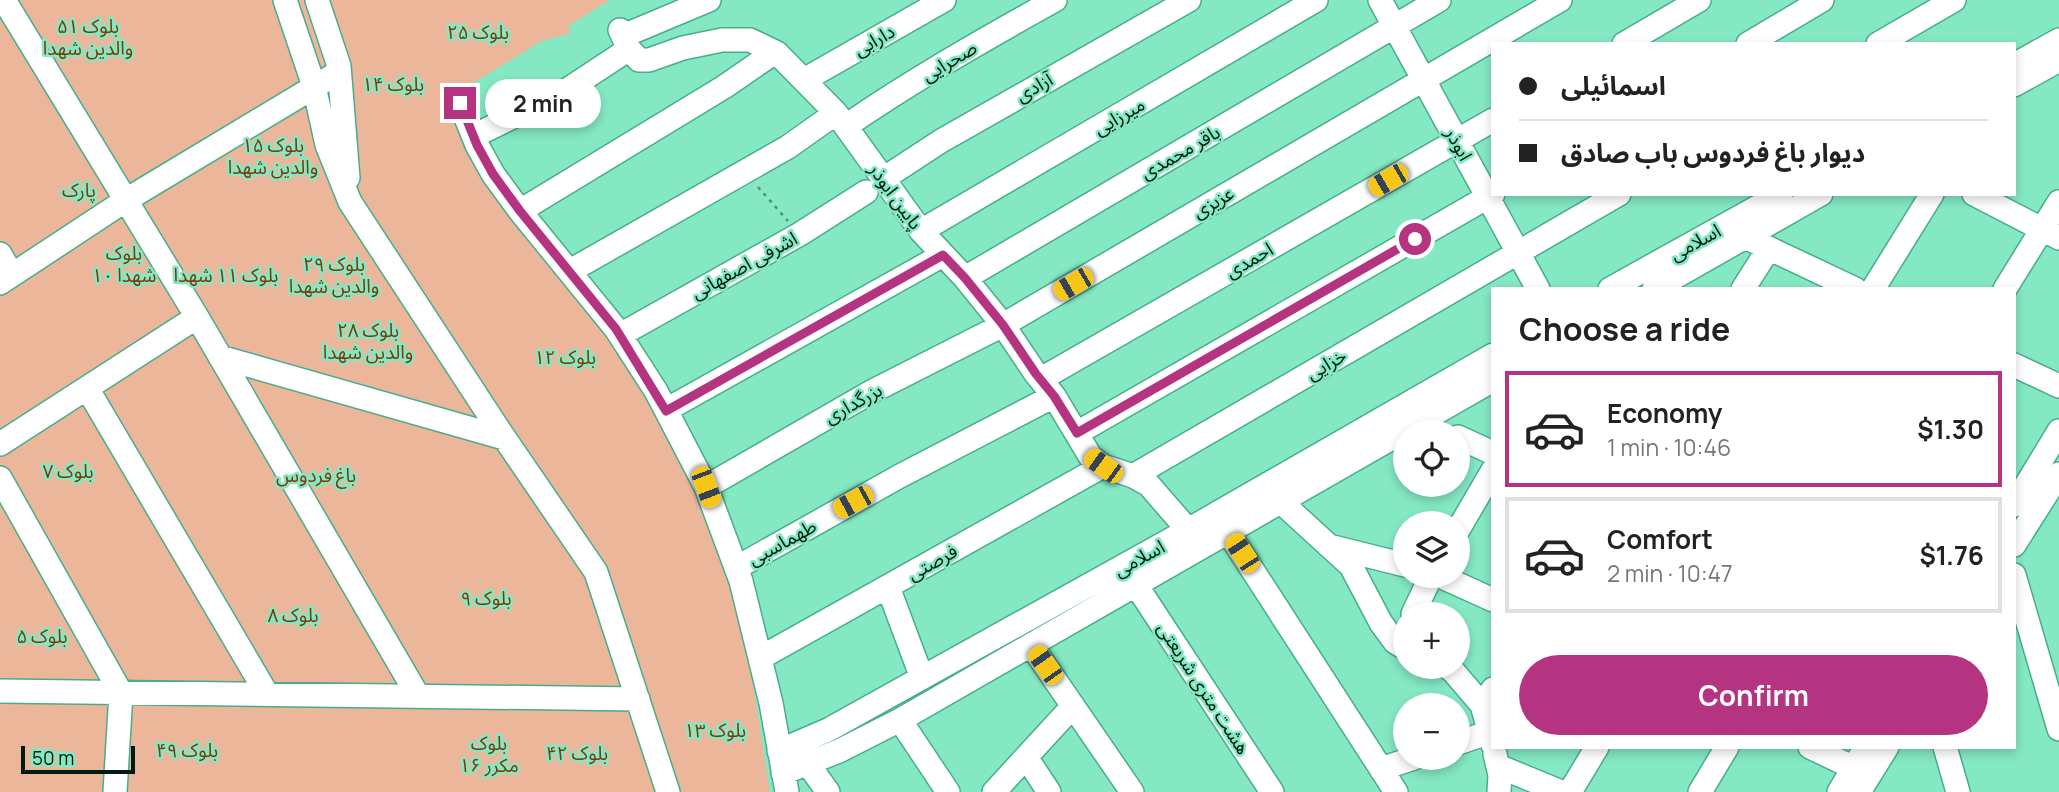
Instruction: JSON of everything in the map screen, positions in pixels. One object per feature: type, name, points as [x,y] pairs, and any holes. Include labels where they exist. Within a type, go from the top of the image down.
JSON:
[{"type":"street","points":[[4,0],[197,317],[418,696]]},
{"type":"street","points":[[285,0],[314,86],[327,145],[350,202],[504,438],[596,572],[668,792]]},
{"type":"street","points":[[317,0],[339,72],[350,202]]},
{"type":"street","points":[[474,136],[567,90],[624,39],[709,0]]},
{"type":"street","name":"دارابی","points":[[804,80],[944,0]]},
{"type":"street","name":"صحرایی","points":[[570,271],[788,147],[890,96],[1055,0]]},
{"type":"street","name":"آزادی","points":[[875,186],[941,141],[1189,0]]},
{"type":"street","name":"میرزایی","points":[[921,231],[1316,0]]},
{"type":"street","name":"ابوذر","points":[[1380,0],[1490,195],[1537,287]]},
{"type":"street","name":"باقر محمدی","points":[[965,278],[1439,0]]},
{"type":"street","name":"عزیزی","points":[[1003,325],[1560,0]]},
{"type":"street","points":[[1627,42],[1699,0]]},
{"type":"street","points":[[1751,42],[1822,0]]},
{"type":"street","points":[[1881,42],[1954,0]]},
{"type":"street","name":"پایین ابوذر","points":[[624,39],[639,60],[649,60],[683,48],[722,40],[750,40],[775,52],[841,120],[875,186],[965,278],[1048,388],[1090,456],[1103,466]]},
{"type":"street","points":[[2016,64],[2059,40]]},
{"type":"street","points":[[520,211],[724,87],[775,52]]},
{"type":"street","points":[[2016,84],[2059,60]]},
{"type":"street","points":[[0,254],[6,279],[126,200],[339,72]]},
{"type":"street","points":[[460,103],[493,174],[620,335],[666,411],[706,487],[736,568],[771,703],[783,772]]},
{"type":"street","name":"احمدی","points":[[900,476],[1491,121]]},
{"type":"street","name":"اشرفی اصفهانی","points":[[620,335],[800,234],[875,186]]},
{"type":"street","points":[[1077,433],[1490,195]]},
{"type":"street","name":"خزایی","points":[[1133,476],[1616,196]]},
{"type":"street","name":"اسلامی","points":[[1613,287],[1777,196]]},
{"type":"street","name":"اسلامی","points":[[1658,287],[1817,196]]},
{"type":"street","points":[[1874,287],[1931,196]]},
{"type":"street","points":[[1978,196],[2050,234]]},
{"type":"street","points":[[2007,287],[2050,234],[2059,202]]},
{"type":"street","points":[[1745,237],[1850,287]]},
{"type":"street","points":[[1744,287],[1769,248]]},
{"type":"street","points":[[666,411],[943,255]]},
{"type":"street","points":[[0,444],[197,317]]},
{"type":"street","name":"بزرگداری","points":[[706,487],[873,391],[1003,325]]},
{"type":"street","name":"اسلامی","points":[[783,772],[828,730],[922,678],[1194,539],[1491,356]]},
{"type":"street","points":[[220,357],[504,438]]},
{"type":"street","points":[[2016,366],[2059,386]]},
{"type":"street","name":"اسلامی","points":[[1424,420],[1491,381]]},
{"type":"street","points":[[87,388],[267,694]]},
{"type":"street","points":[[2016,502],[2059,431]]},
{"type":"street","name":"اسلامی","points":[[783,772],[839,751],[900,720],[1136,585],[1194,539],[1228,532],[1393,438]]},
{"type":"street","points":[[1470,442],[1491,452]]},
{"type":"street","points":[[1103,466],[1133,476],[1149,485],[1194,539]]},
{"type":"street","name":"فرصتی","points":[[760,658],[1103,466]]},
{"type":"street","points":[[1469,511],[1491,473]]},
{"type":"street","points":[[2016,542],[2059,474]]},
{"type":"street","name":"طهماسبی","points":[[736,568],[900,476]]},
{"type":"street","points":[[0,478],[121,692],[115,792]]},
{"type":"street","points":[[1281,502],[1351,566],[1381,623],[1393,639]]},
{"type":"street","points":[[1228,532],[1396,792]]},
{"type":"street","points":[[1330,547],[1393,562]]},
{"type":"street","points":[[2016,582],[2059,729]]},
{"type":"street","name":"هشت متری شریعتی","points":[[1136,585],[1272,792]]},
{"type":"street","points":[[888,587],[922,678]]},
{"type":"street","points":[[1466,588],[1491,599]]},
{"type":"street","points":[[1031,645],[1132,792]]},
{"type":"street","points":[[1464,679],[1488,697],[1491,728]]},
{"type":"street","points":[[0,691],[638,699]]},
{"type":"street","points":[[994,792],[1073,706]]},
{"type":"street","points":[[900,720],[948,792]]},
{"type":"street","points":[[1470,745],[1491,748]]},
{"type":"street","points":[[1493,749],[1500,775],[1499,792]]},
{"type":"street","points":[[1495,749],[1561,792]]},
{"type":"street","points":[[1570,792],[1596,749]]},
{"type":"street","points":[[1700,792],[1726,749]]},
{"type":"street","points":[[1814,749],[1853,768]]},
{"type":"street","points":[[1839,792],[1865,749]]},
{"type":"street","points":[[1859,792],[1886,749]]},
{"type":"street","points":[[1946,749],[1958,792]]},
{"type":"street","points":[[1026,757],[1049,792]]},
{"type":"street","points":[[808,764],[828,792]]},
{"type":"street","points":[[1381,769],[1393,765]]},
{"type":"path","points":[[745,172],[800,234]]},
{"type":"green space","name":"باغ فردوس","points":[[0,0],[610,0],[568,26],[571,33],[542,41],[447,99],[513,219],[625,354],[665,423],[717,540],[742,627],[770,792],[0,792]]},
{"type":"route","points":[[460,103],[477,145],[493,174],[616,329],[666,411],[943,255],[1003,325],[1077,433],[1415,239]]},
{"type":"park label","name":"بلوک ۲۵","points":[[478,32]]},
{"type":"park label","name":"بلوک ۵۱ والدین شهدا","points":[[88,37]]},
{"type":"park label","name":"بلوک ۱۴","points":[[393,84]]},
{"type":"park label","name":"بلوک ۱۵ والدین شهدا","points":[[273,156]]},
{"type":"park label","name":"پارک","points":[[79,190]]},
{"type":"park label","name":"بلوک ۱۰ شهدا","points":[[124,264]]},
{"type":"park label","name":"بلوک ۱۱ شهدا","points":[[226,275]]},
{"type":"park label","name":"بلوک ۲۹ والدین شهدا","points":[[334,275]]},
{"type":"park label","name":"بلوک ۲۸ والدین شهدا","points":[[368,341]]},
{"type":"park label","name":"بلوک ۱۲","points":[[565,357]]},
{"type":"park label","name":"بلوک ۷","points":[[68,471]]},
{"type":"park label","name":"بلوک ۹","points":[[486,598]]},
{"type":"park label","name":"بلوک ۸","points":[[293,615]]},
{"type":"park label","name":"بلوک ۵","points":[[42,636]]},
{"type":"park label","name":"بلوک ۱۳","points":[[715,730]]},
{"type":"park label","name":"بلوک ۴۹","points":[[187,750]]},
{"type":"park label","name":"بلوک ۴۲","points":[[577,753]]},
{"type":"park label","name":"بلوک ۱۶ مکرر","points":[[489,754]]}]
